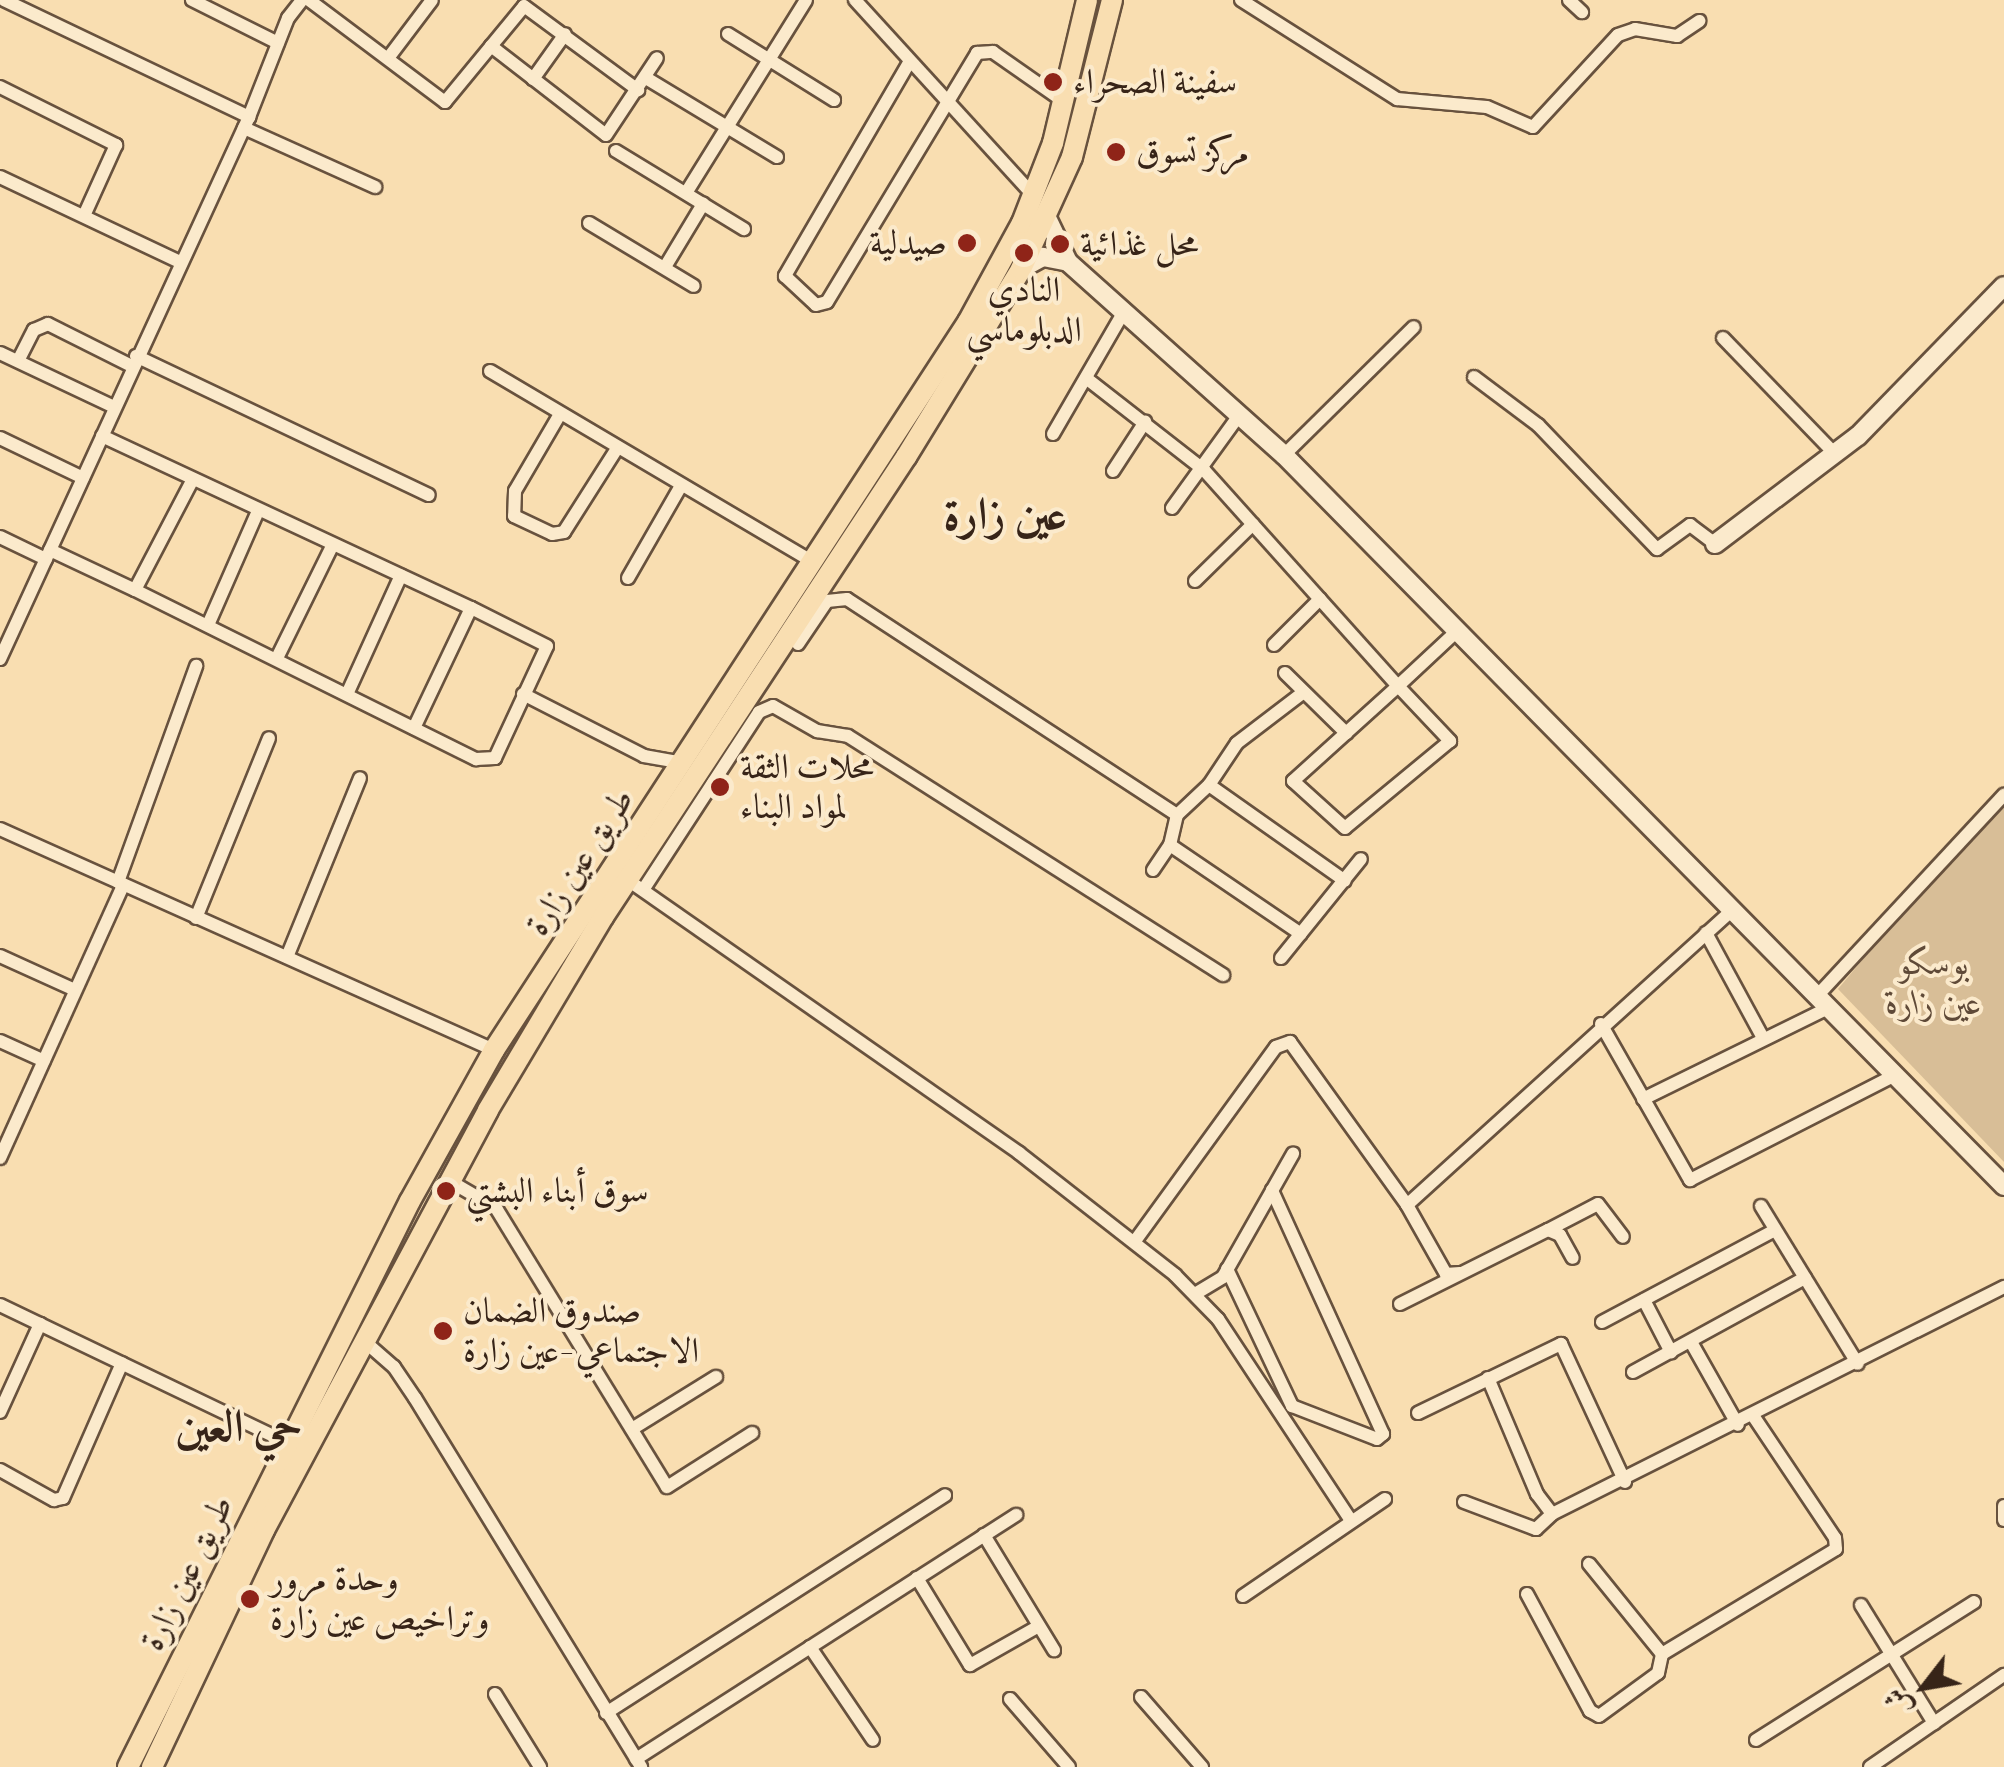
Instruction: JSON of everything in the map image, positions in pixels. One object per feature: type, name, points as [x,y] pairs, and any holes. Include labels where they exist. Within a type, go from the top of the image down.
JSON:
[{"type":"main road","name":"طريق عين زارة","points":[[128,1767],[288,1443],[494,1050],[815,564],[968,322],[1033,194],[1063,101],[1087,0]]},
{"type":"main road","name":"طريق عين زارة","points":[[152,1767],[234,1591],[448,1180],[1021,269],[1072,156],[1112,0]]},
{"type":"main road","points":[[1046,216],[1068,262],[1284,455],[2004,1186]]},
{"type":"main road","points":[[1021,269],[1044,258],[1068,262]]},
{"type":"main road","points":[[1714,544],[1835,454],[1925,374],[2004,286]]},
{"type":"street","points":[[4,0],[376,187]]},
{"type":"street","points":[[192,0],[278,43]]},
{"type":"street","points":[[0,657],[247,122],[278,43],[306,0],[390,57],[445,102],[524,6],[642,84],[776,157]]},
{"type":"street","points":[[390,57],[432,0]]},
{"type":"street","points":[[686,193],[806,0]]},
{"type":"street","points":[[854,0],[1033,194]]},
{"type":"street","points":[[1242,0],[1397,98],[1475,105],[1533,126],[1618,35],[1635,29],[1677,36],[1700,21]]},
{"type":"street","points":[[1568,0],[1582,12]]},
{"type":"street","points":[[533,79],[565,34]]},
{"type":"street","points":[[728,34],[834,100]]},
{"type":"street","points":[[491,46],[606,135],[658,58]]},
{"type":"street","points":[[910,61],[784,276],[793,289],[816,305],[827,302],[944,98],[974,56],[988,50],[1063,101]]},
{"type":"street","points":[[0,88],[116,145],[84,216]]},
{"type":"street","points":[[616,152],[744,229]]},
{"type":"street","points":[[0,176],[180,262]]},
{"type":"street","points":[[665,267],[703,204]]},
{"type":"street","points":[[589,223],[694,286]]},
{"type":"street","points":[[1053,434],[1125,310]]},
{"type":"street","points":[[18,361],[34,330],[48,324],[428,495]]},
{"type":"street","points":[[1284,455],[1414,327]]},
{"type":"street","points":[[1723,338],[1835,454]]},
{"type":"street","points":[[0,353],[114,408]]},
{"type":"street","points":[[490,371],[616,450],[815,564]]},
{"type":"street","points":[[1474,377],[1538,425],[1656,550],[1690,525],[1714,544]]},
{"type":"street","points":[[1086,378],[1204,470],[1398,686],[1450,741],[1345,828],[1293,782],[1398,686],[1458,630]]},
{"type":"street","points":[[560,414],[515,492],[514,516],[552,534],[564,532],[616,450]]},
{"type":"street","points":[[1172,508],[1204,470],[1240,414]]},
{"type":"street","points":[[1113,471],[1144,422]]},
{"type":"street","points":[[0,537],[135,590],[492,763],[547,646],[102,436]]},
{"type":"street","points":[[0,438],[83,478]]},
{"type":"street","points":[[135,590],[193,479]]},
{"type":"street","points":[[628,578],[681,486]]},
{"type":"street","points":[[208,626],[258,511]]},
{"type":"street","points":[[1195,581],[1253,524]]},
{"type":"street","points":[[277,658],[332,546]]},
{"type":"street","points":[[348,692],[400,575]]},
{"type":"street","points":[[1274,646],[1320,598]]},
{"type":"street","points":[[798,644],[827,601],[847,600],[1177,815]]},
{"type":"street","points":[[414,728],[471,608]]},
{"type":"street","points":[[0,1158],[5,1132],[44,1061],[120,883],[196,666]]},
{"type":"street","points":[[1285,673],[1346,733]]},
{"type":"street","points":[[1152,870],[1170,844],[1177,815],[1209,785],[1244,735],[1304,692]]},
{"type":"street","points":[[523,694],[644,756],[671,782]]},
{"type":"street","points":[[1223,975],[848,736],[817,731],[773,706],[759,712],[635,885],[764,970],[1135,1241],[1195,1294],[1351,1520]]},
{"type":"street","points":[[196,918],[269,738]]},
{"type":"street","points":[[644,756],[684,763]]},
{"type":"street","points":[[287,957],[360,778]]},
{"type":"street","points":[[1209,785],[1345,881]]},
{"type":"street","points":[[1643,1099],[1823,1002],[2004,795]]},
{"type":"street","points":[[0,828],[494,1050]]},
{"type":"street","points":[[1170,844],[1300,934]]},
{"type":"street","points":[[1281,958],[1361,859]]},
{"type":"street","points":[[1407,1205],[1543,1085],[1600,1024],[1732,910]]},
{"type":"street","points":[[1706,933],[1762,1038]]},
{"type":"street","points":[[0,956],[75,990]]},
{"type":"street","points":[[1600,1024],[1682,1174],[1700,1180],[1893,1076]]},
{"type":"street","points":[[0,1040],[44,1061]]},
{"type":"street","points":[[1135,1241],[1276,1047],[1285,1043],[1310,1062],[1407,1205],[1446,1274],[1460,1273]]},
{"type":"street","points":[[1195,1294],[1227,1269],[1293,1154]]},
{"type":"street","points":[[448,1180],[496,1208],[671,1488],[752,1433]]},
{"type":"street","points":[[1227,1269],[1292,1406],[1377,1439],[1383,1434],[1272,1190]]},
{"type":"street","points":[[1400,1304],[1598,1204],[1623,1237]]},
{"type":"street","points":[[1760,1206],[1858,1364]]},
{"type":"street","points":[[1548,1230],[1560,1235],[1572,1258]]},
{"type":"street","points":[[1602,1322],[1775,1230]]},
{"type":"street","points":[[1633,1372],[1805,1278]]},
{"type":"street","points":[[1464,1502],[1536,1529],[1552,1514],[1625,1482],[2004,1287]]},
{"type":"street","points":[[1644,1300],[1671,1352]]},
{"type":"street","points":[[0,1305],[288,1443]]},
{"type":"street","points":[[0,1412],[40,1324]]},
{"type":"street","points":[[363,1340],[394,1367],[638,1763],[1016,1514]]},
{"type":"street","points":[[1691,1342],[1738,1425]]},
{"type":"street","points":[[1418,1413],[1560,1344],[1625,1482]]},
{"type":"street","points":[[0,1470],[54,1500],[63,1498],[122,1363]]},
{"type":"street","points":[[632,1429],[716,1377]]},
{"type":"street","points":[[1488,1378],[1537,1494],[1552,1514]]},
{"type":"street","points":[[1526,1594],[1594,1716],[1658,1673],[1662,1654],[1836,1549],[1835,1538],[1754,1417]]},
{"type":"street","points":[[606,1713],[946,1495]]},
{"type":"street","points":[[1244,1596],[1385,1498]]},
{"type":"street","points":[[2004,1506],[2004,1520]]},
{"type":"street","points":[[984,1535],[1054,1650]]},
{"type":"street","points":[[1589,1564],[1662,1654]]},
{"type":"street","points":[[917,1578],[970,1665],[1039,1626]]},
{"type":"street","points":[[1756,1740],[1974,1602]]},
{"type":"street","points":[[1861,1604],[1934,1723]]},
{"type":"street","points":[[810,1647],[874,1740]]},
{"type":"street","points":[[1870,1767],[2004,1674]]},
{"type":"street","points":[[495,1694],[540,1767]]},
{"type":"street","points":[[1140,1697],[1202,1767]]},
{"type":"street","points":[[1010,1699],[1069,1767]]},
{"type":"green space","name":"بوسكو عين زارة","points":[[2004,790],[2004,1162],[1838,989]]},
{"type":"place","name":"سفينة الصحراء","points":[[1053,82]]},
{"type":"place","name":"مركز تسوق","points":[[1116,152]]},
{"type":"place","name":"صيدلية","points":[[967,243]]},
{"type":"place","name":"محل غذائية","points":[[1060,244]]},
{"type":"place","name":"النادي الدبلوماسي","points":[[1024,253]]},
{"type":"place","name":"محلات الثقة لمواد البناء","points":[[720,787]]},
{"type":"place","name":"سوق أبناء البشتي","points":[[446,1191]]},
{"type":"place","name":"صندوق الضمان الاجتماعي -عين زارة","points":[[443,1331]]},
{"type":"place","name":"وحدة مرور وتراخيص عين زارة","points":[[250,1599]]},
{"type":"district","name":"عين زارة","points":[[1005,515]]},
{"type":"district","name":"حي العين","points":[[239,1427]]}]
